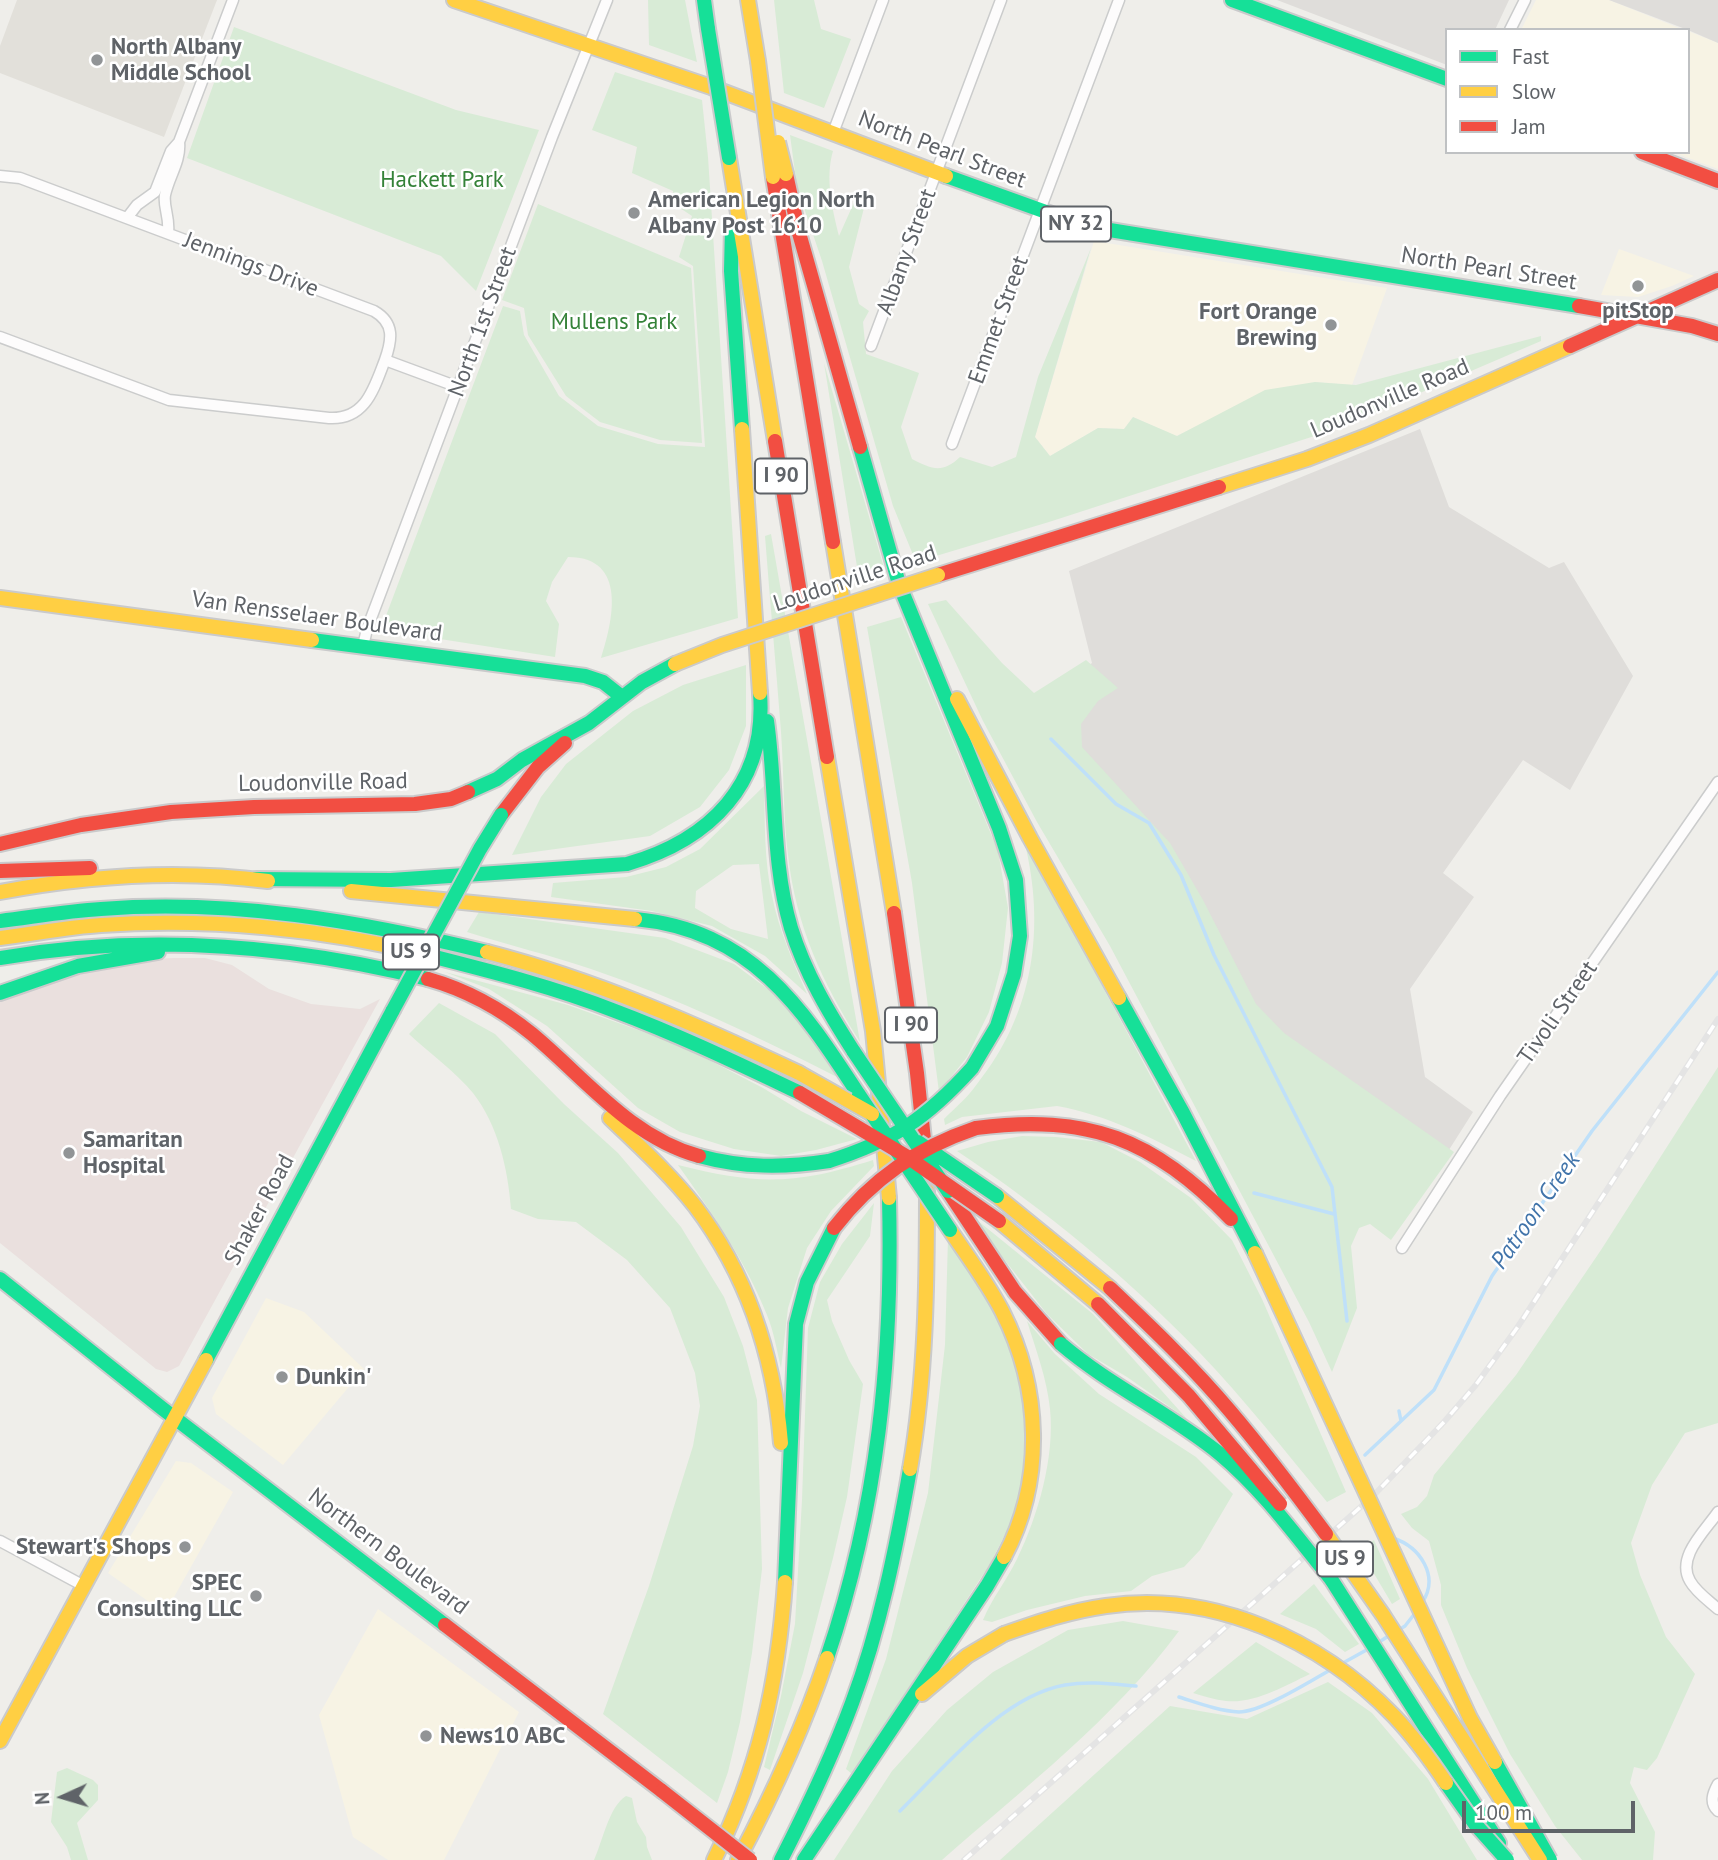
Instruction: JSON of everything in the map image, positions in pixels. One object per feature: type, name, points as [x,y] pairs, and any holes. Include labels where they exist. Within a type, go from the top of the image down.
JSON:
[{"type":"main road","name":"North Pearl Street","points":[[454,0],[711,87],[1085,226],[1638,314],[1718,334]]},
{"type":"main road","name":"I 90","points":[[704,0],[825,740],[869,991],[884,1126],[891,1259],[880,1415],[852,1570],[805,1719],[769,1802],[738,1860]]},
{"type":"main road","name":"I 90","points":[[748,0],[779,176],[907,992],[925,1153],[929,1262],[917,1429],[904,1510],[886,1591],[861,1674],[833,1752],[806,1814],[781,1860]]},
{"type":"main road","points":[[1233,0],[1445,78]]},
{"type":"main road","points":[[1647,154],[1718,181]]},
{"type":"main road","points":[[0,958],[77,946],[141,942],[205,943],[366,966],[444,984],[485,1001],[515,1021],[621,1115],[652,1136],[689,1153],[723,1163],[755,1167],[791,1167],[829,1161],[881,1143],[919,1121],[947,1097],[972,1068],[997,1026],[1014,974],[1020,936],[1016,880],[999,828],[912,621],[871,492],[799,233],[779,176]]},
{"type":"main road","points":[[0,871],[116,867],[177,875],[256,879],[391,880],[448,877],[612,866],[640,861],[666,852],[708,826],[743,782],[760,738],[762,715],[731,271],[733,185]]},
{"type":"main road","name":"Loudonville Road","points":[[0,844],[81,825],[171,812],[225,807],[441,802],[484,786],[522,760],[589,723],[642,682],[675,664],[722,645],[1124,519],[1317,455],[1718,280]]},
{"type":"main road","name":"Van Rensselaer Boulevard","points":[[0,598],[585,676],[603,682],[622,697]]},
{"type":"main road","points":[[912,621],[944,674],[978,743],[1214,1171],[1255,1253],[1470,1718],[1549,1860]]},
{"type":"main road","points":[[760,680],[770,737],[778,853],[786,908],[809,976],[854,1052],[1026,1307],[1060,1344],[1098,1374],[1220,1454],[1264,1496],[1331,1579]]},
{"type":"main road","name":"Shaker Road","points":[[0,1741],[480,849],[501,815],[538,767],[589,723]]},
{"type":"main road","points":[[0,892],[93,878],[177,875]]},
{"type":"main road","points":[[256,879],[310,887],[633,918],[666,923],[696,932],[732,949],[780,985],[809,1018],[1002,1310],[1021,1354],[1033,1414],[1032,1466],[1022,1514],[1004,1558],[804,1860]]},
{"type":"main road","name":"US 9","points":[[0,921],[93,908],[176,905],[269,912],[369,926],[482,952],[603,989],[718,1034],[799,1073],[921,1144],[997,1196],[1110,1288],[1151,1326],[1221,1401],[1296,1491],[1355,1573],[1520,1832],[1541,1860]]},
{"type":"main road","name":"US 9","points":[[0,938],[100,925],[191,923],[290,931],[388,947],[500,973],[599,1005],[711,1049],[800,1093],[906,1156],[999,1221],[1098,1304],[1167,1371],[1233,1445],[1292,1519],[1508,1860]]},
{"type":"main road","points":[[0,993],[64,969],[111,958],[159,952],[264,950]]},
{"type":"main road","points":[[547,1047],[605,1113],[661,1168],[693,1205],[719,1241],[740,1279],[757,1322],[774,1382],[781,1440],[780,1490],[788,1539]]},
{"type":"main road","points":[[715,1860],[741,1804],[768,1710],[783,1615],[793,1359],[797,1321],[810,1274],[834,1228],[867,1188],[898,1164],[934,1143],[976,1128],[1018,1122],[1055,1122],[1091,1128],[1125,1140],[1176,1169],[1206,1192],[1233,1220],[1255,1253]]},
{"type":"main road","name":"Northern Boulevard","points":[[0,1279],[252,1479],[500,1665],[750,1860]]},
{"type":"main road","points":[[891,1731],[934,1682],[967,1656],[1027,1624],[1069,1611],[1133,1603],[1196,1607],[1236,1616],[1274,1630],[1330,1661],[1362,1686],[1393,1715],[1435,1765],[1476,1825],[1508,1860]]},
{"type":"street","points":[[127,218],[137,205],[155,192],[171,151],[179,142],[233,0]]},
{"type":"street","name":"North 1st Street","points":[[363,646],[367,629],[552,138],[607,0]]},
{"type":"street","points":[[834,133],[883,0]]},
{"type":"street","name":"Albany Street","points":[[871,346],[1001,0]]},
{"type":"street","name":"Emmet Street","points":[[952,444],[1119,0]]},
{"type":"street","points":[[1511,28],[1525,0]]},
{"type":"street","points":[[168,233],[170,218],[165,196],[180,154],[179,142]]},
{"type":"street","name":"Jennings Drive","points":[[0,176],[20,178],[378,313],[388,324],[391,342],[370,397],[363,407],[347,416],[330,418],[169,400],[0,337]]},
{"type":"street","points":[[385,360],[458,387]]},
{"type":"street","name":"Tivoli Street","points":[[1402,1248],[1507,1085],[1718,782]]},
{"type":"street","points":[[1718,1512],[1687,1556],[1686,1566],[1690,1583],[1718,1609]]},
{"type":"street","points":[[0,1541],[84,1586]]},
{"type":"street","points":[[1718,1784],[1712,1801],[1718,1811]]},
{"type":"shaded area","name":"North Albany Middle School","points":[[17,0],[217,0],[164,137],[0,73],[0,46]]},
{"type":"shaded area","points":[[1277,0],[1509,0],[1496,28],[1445,28],[1445,64]]},
{"type":"shaded area","points":[[1536,0],[1609,0],[1679,28],[1522,28]]},
{"type":"shaded area","points":[[1609,0],[1718,0],[1718,43],[1690,31],[1690,28],[1683,28]]},
{"type":"shaded area","points":[[1690,32],[1718,43],[1718,169],[1677,154],[1690,154]]},
{"type":"shaded area","points":[[1094,241],[1387,288],[1352,385],[1315,382],[1176,436],[1133,417],[1124,429],[1098,428],[1050,456],[1035,437]]},
{"type":"shaded area","points":[[1619,249],[1694,276],[1638,297],[1601,295]]},
{"type":"shaded area","points":[[1420,429],[1449,507],[1549,568],[1564,562],[1633,676],[1570,790],[1523,760],[1443,873],[1474,897],[1410,989],[1425,1077],[1473,1112],[1407,1216],[1027,709],[1092,663],[1069,571]]},
{"type":"shaded area","points":[[205,958],[232,965],[269,989],[311,1004],[360,1009],[380,999],[179,1366],[167,1372],[156,1369],[0,1243],[0,1001],[48,981],[151,959]]},
{"type":"shaded area","points":[[266,1298],[304,1312],[364,1369],[283,1465],[216,1414],[212,1398]]},
{"type":"shaded area","points":[[176,1461],[191,1463],[233,1492],[165,1613],[108,1573]]},
{"type":"shaded area","points":[[378,1609],[519,1712],[444,1860],[388,1860],[353,1837],[319,1715]]},
{"type":"green space","points":[[648,0],[685,0],[697,62],[649,45]]},
{"type":"green space","points":[[774,0],[814,0],[821,29],[851,39],[824,108],[784,93]]},
{"type":"green space","name":"Hackett Park","points":[[234,27],[456,110],[539,130],[476,291],[441,256],[187,158]]},
{"type":"green space","points":[[615,72],[702,100],[738,618],[601,658],[612,610],[608,579],[600,568],[587,560],[568,557],[552,582],[546,601],[559,624],[555,657],[389,631],[384,621],[503,306],[520,311],[524,335],[559,396],[598,426],[658,444],[705,447],[693,266],[679,257],[692,216],[674,204],[673,191],[632,173],[637,147],[592,130]]},
{"type":"green space","points":[[790,135],[833,151],[830,182],[839,236],[856,198],[866,200],[849,267],[859,304],[869,311],[863,322],[866,354],[919,373],[901,427],[912,459],[931,467],[948,466],[960,457],[992,467],[1016,457],[1038,377],[1091,248],[1035,437],[1050,456],[1098,428],[1124,429],[1133,417],[1177,436],[1265,390],[1315,382],[1356,385],[1541,336],[1541,341],[1336,429],[916,562],[893,506],[822,261],[797,187]]},
{"type":"green space","name":"Mullens Park","points":[[538,204],[691,268],[702,443],[660,440],[600,422],[566,396],[528,335],[524,308],[502,300]]},
{"type":"green space","points":[[824,363],[885,571],[859,579]]},
{"type":"green space","points":[[771,534],[860,1042],[813,953],[797,906],[792,881],[786,840],[781,732],[765,536]]},
{"type":"green space","points":[[946,600],[1002,663],[1034,693],[1086,660],[1118,688],[1098,701],[1081,724],[1082,747],[1170,843],[1203,900],[1256,1004],[1284,1033],[1454,1152],[1391,1240],[1370,1224],[1359,1228],[1351,1246],[1357,1308],[1332,1372],[1309,1322],[1110,946],[1037,822],[983,721],[928,604]]},
{"type":"green space","points":[[901,617],[998,851],[1008,908],[1002,963],[989,1012],[967,1057],[939,1092],[912,883],[867,627]]},
{"type":"green space","points":[[746,665],[746,726],[729,770],[700,807],[650,836],[512,855],[541,797],[566,764],[633,711],[683,685]]},
{"type":"green space","points":[[764,786],[769,882],[782,934],[807,994],[765,956],[712,926],[652,911],[551,897],[553,883],[626,877],[666,867],[700,849]],"holes":[[[759,864],[768,939],[731,929],[695,908],[696,891],[733,865]]]},
{"type":"green space","points":[[1024,840],[1196,1161],[1111,1121],[1057,1106],[962,1117],[945,1125],[944,1119],[970,1093],[996,1057],[1023,999],[1034,937],[1031,873]]},
{"type":"green space","points":[[479,912],[665,938],[734,964],[788,1004],[837,1077],[746,1032],[654,992],[576,964],[467,932]]},
{"type":"green space","points":[[445,972],[568,1005],[680,1045],[857,1139],[781,1156],[734,1149],[680,1132],[638,1108],[547,1026],[489,989]]},
{"type":"green space","points":[[439,1003],[495,1034],[564,1104],[618,1153],[681,1227],[724,1297],[743,1346],[757,1400],[762,1569],[740,1722],[728,1772],[717,1803],[603,1714],[649,1586],[693,1446],[700,1406],[695,1373],[670,1308],[627,1260],[576,1222],[538,1219],[511,1209],[500,1148],[482,1106],[459,1078],[409,1034]]},
{"type":"green space","points":[[1718,1067],[1718,1423],[1685,1433],[1652,1485],[1631,1543],[1640,1575],[1666,1637],[1695,1674],[1657,1758],[1647,1770],[1634,1767],[1630,1783],[1655,1832],[1653,1860],[1582,1860],[1555,1826],[1510,1754],[1467,1668],[1441,1605],[1441,1585],[1429,1541],[1412,1528],[1401,1514],[1417,1507],[1427,1496],[1434,1475],[1516,1375],[1601,1250]]},
{"type":"green space","points":[[1022,1136],[1101,1142],[1140,1162],[1191,1198],[1232,1240],[1262,1299],[1346,1492],[1327,1502],[1216,1370],[1143,1297],[1053,1220],[957,1151]]},
{"type":"green space","points":[[873,1160],[874,1166],[831,1211],[807,1248],[788,1308],[781,1368],[769,1321],[749,1275],[678,1165],[731,1176],[776,1179],[821,1174]]},
{"type":"green space","points":[[874,1203],[870,1236],[827,1300],[832,1321],[863,1384],[847,1497],[833,1558],[803,1673],[770,1770],[764,1767],[795,1624],[808,1328],[820,1282],[842,1244]]},
{"type":"green space","points":[[967,1212],[1093,1314],[1187,1419],[1127,1377],[1088,1354],[1047,1314]]},
{"type":"green space","points":[[948,1238],[972,1273],[1009,1338],[1024,1388],[1029,1454],[1015,1515],[990,1564],[852,1774],[846,1769],[886,1659],[928,1493],[945,1345]]},
{"type":"green space","points":[[1027,1321],[1055,1354],[1099,1394],[1196,1457],[1233,1494],[1200,1550],[1184,1567],[1152,1576],[1131,1591],[1085,1596],[1027,1610],[992,1622],[983,1620],[1017,1559],[1032,1524],[1050,1447],[1049,1398]]},
{"type":"green space","points":[[1374,1540],[1400,1599],[1392,1604],[1360,1550]]},
{"type":"green space","points":[[1314,1584],[1359,1644],[1345,1652],[1316,1629],[1280,1614]]},
{"type":"green space","points":[[1123,1621],[1179,1631],[1126,1694],[1067,1752],[942,1860],[834,1860],[892,1771],[947,1710],[993,1672],[1068,1630]]},
{"type":"green space","points":[[1256,1642],[1310,1674],[1248,1700],[1222,1700],[1193,1693]]},
{"type":"green space","points":[[1328,1682],[1372,1713],[1428,1779],[1477,1860],[1000,1860],[1170,1706],[1247,1719]]},
{"type":"green space","points":[[67,1768],[98,1785],[98,1800],[77,1823],[88,1860],[71,1860],[67,1847],[51,1822],[57,1772]]},
{"type":"green space","points":[[626,1796],[632,1798],[637,1822],[646,1837],[652,1860],[594,1860],[615,1808]]},
{"type":"waterway","points":[[1051,739],[1116,804],[1149,823],[1181,875],[1214,955],[1332,1187],[1347,1321]]},
{"type":"waterway","name":"Patroon Creek","points":[[1365,1455],[1434,1390],[1492,1276],[1592,1131],[1718,972]]},
{"type":"waterway","points":[[1254,1193],[1334,1214]]},
{"type":"waterway","points":[[1399,1411],[1401,1421]]},
{"type":"waterway","name":"Patroon Creek","points":[[1393,1538],[1411,1548],[1424,1564],[1429,1583],[1422,1603]]},
{"type":"waterway","name":"Patroon Creek","points":[[1397,1631],[1405,1626],[1416,1612]]},
{"type":"waterway","name":"Patroon Creek","points":[[1376,1644],[1390,1635]]},
{"type":"waterway","name":"Patroon Creek","points":[[1343,1663],[1370,1648]]},
{"type":"waterway","name":"Patroon Creek","points":[[1179,1697],[1224,1710],[1248,1711],[1285,1696],[1330,1670]]},
{"type":"waterway","name":"Patroon Creek","points":[[900,1811],[955,1755],[997,1718],[1019,1703],[1065,1685],[1092,1683],[1136,1686]]},
{"type":"railway","points":[[964,1860],[1373,1496],[1444,1422],[1475,1386],[1517,1328],[1718,1019]]},
{"type":"traffic: fast","points":[[704,0],[708,29]]},
{"type":"traffic: fast","points":[[1232,0],[1445,78]]},
{"type":"traffic: fast","points":[[708,29],[729,158]]},
{"type":"traffic: fast","points":[[946,176],[1085,226],[1579,306]]},
{"type":"traffic: fast","points":[[732,227],[731,271],[742,429]]},
{"type":"traffic: fast","points":[[860,447],[899,584],[999,828],[1016,880],[1020,936],[1014,974],[997,1026],[972,1068]]},
{"type":"traffic: fast","points":[[312,640],[585,676],[603,682],[622,697]]},
{"type":"traffic: fast","points":[[468,792],[497,779],[522,760],[589,723],[642,682],[675,664]]},
{"type":"traffic: fast","points":[[256,879],[391,880],[627,864],[657,853],[684,840],[707,823],[727,804],[743,781],[754,755],[760,725],[760,693]]},
{"type":"traffic: fast","points":[[767,721],[780,877],[791,928],[818,992],[854,1052]]},
{"type":"traffic: fast","points":[[393,1010],[501,815]]},
{"type":"traffic: fast","points":[[0,921],[88,910],[150,907],[247,910],[344,922],[487,952]]},
{"type":"traffic: fast","points":[[635,919],[676,926],[711,939],[742,956],[769,978],[793,1003],[859,1095]]},
{"type":"traffic: fast","points":[[0,958],[107,946],[215,946],[322,957],[428,979]]},
{"type":"traffic: fast","points":[[0,993],[78,966],[158,952]]},
{"type":"traffic: fast","points":[[427,955],[592,1002],[686,1040],[800,1093]]},
{"type":"traffic: fast","points":[[1119,998],[1183,1113],[1255,1253]]},
{"type":"traffic: fast","points":[[206,1360],[393,1010]]},
{"type":"traffic: fast","points":[[854,1052],[948,1191]]},
{"type":"traffic: fast","points":[[829,1161],[872,1145],[908,1126],[940,1101],[972,1068]]},
{"type":"traffic: fast","points":[[859,1095],[950,1230]]},
{"type":"traffic: fast","points":[[918,1142],[997,1196]]},
{"type":"traffic: fast","points":[[699,1156],[764,1166],[829,1161]]},
{"type":"traffic: fast","points":[[827,1658],[859,1545],[879,1431],[888,1316],[889,1198]]},
{"type":"traffic: fast","points":[[785,1582],[796,1324],[807,1282],[834,1228]]},
{"type":"traffic: fast","points":[[0,1279],[163,1409],[445,1625]]},
{"type":"traffic: fast","points":[[1061,1344],[1099,1373],[1181,1425],[1220,1454],[1265,1498],[1331,1579]]},
{"type":"traffic: fast","points":[[781,1860],[828,1763],[862,1675],[886,1588],[910,1469]]},
{"type":"traffic: fast","points":[[804,1860],[1004,1557]]},
{"type":"traffic: fast","points":[[1331,1579],[1499,1843]]},
{"type":"traffic: fast","points":[[1495,1762],[1550,1860]]},
{"type":"traffic: fast","points":[[1446,1783],[1475,1824],[1507,1860]]},
{"type":"traffic: slow","points":[[454,0],[711,87],[946,176]]},
{"type":"traffic: slow","points":[[748,0],[758,61]]},
{"type":"traffic: slow","points":[[758,61],[773,177]]},
{"type":"traffic: slow","points":[[778,142],[786,174]]},
{"type":"traffic: slow","points":[[729,158],[775,441]]},
{"type":"traffic: slow","points":[[1219,487],[1307,459],[1369,435],[1570,346]]},
{"type":"traffic: slow","points":[[742,429],[760,693]]},
{"type":"traffic: slow","points":[[833,542],[894,913]]},
{"type":"traffic: slow","points":[[675,664],[722,645],[938,575]]},
{"type":"traffic: slow","points":[[0,598],[312,640]]},
{"type":"traffic: slow","points":[[957,699],[1119,998]]},
{"type":"traffic: slow","points":[[827,757],[873,1031],[889,1198]]},
{"type":"traffic: slow","points":[[0,892],[67,881],[134,876],[200,875],[268,881]]},
{"type":"traffic: slow","points":[[351,891],[635,919]]},
{"type":"traffic: slow","points":[[0,938],[101,925],[224,924],[347,938],[427,955]]},
{"type":"traffic: slow","points":[[487,952],[568,976],[646,1005],[799,1073]]},
{"type":"traffic: slow","points":[[799,1073],[872,1114]]},
{"type":"traffic: slow","points":[[610,1118],[685,1194],[730,1260],[744,1289],[765,1349],[781,1443]]},
{"type":"traffic: slow","points":[[910,1469],[922,1365],[927,1191]]},
{"type":"traffic: slow","points":[[997,1196],[1110,1288]]},
{"type":"traffic: slow","points":[[999,1221],[1098,1304]]},
{"type":"traffic: slow","points":[[950,1230],[1002,1311],[1025,1371],[1031,1402],[1032,1466],[1017,1527],[1004,1557]]},
{"type":"traffic: slow","points":[[1255,1253],[1470,1718],[1495,1762]]},
{"type":"traffic: slow","points":[[0,1741],[206,1360]]},
{"type":"traffic: slow","points":[[1326,1534],[1383,1615],[1540,1860]]},
{"type":"traffic: slow","points":[[714,1860],[743,1792],[764,1725],[777,1655],[785,1582]]},
{"type":"traffic: slow","points":[[1004,1634],[1093,1608],[1146,1603],[1186,1606],[1263,1626],[1333,1664],[1365,1689],[1408,1732],[1446,1783]]},
{"type":"traffic: slow","points":[[922,1694],[967,1656],[1004,1634]]},
{"type":"traffic: slow","points":[[738,1860],[787,1761],[827,1658]]},
{"type":"traffic: jam","points":[[1647,154],[1718,181]]},
{"type":"traffic: jam","points":[[786,174],[799,233],[860,447]]},
{"type":"traffic: jam","points":[[773,177],[833,542]]},
{"type":"traffic: jam","points":[[1570,346],[1718,280]]},
{"type":"traffic: jam","points":[[1579,306],[1692,326],[1718,334]]},
{"type":"traffic: jam","points":[[775,441],[827,757]]},
{"type":"traffic: jam","points":[[938,575],[1219,487]]},
{"type":"traffic: jam","points":[[501,815],[538,767],[565,743]]},
{"type":"traffic: jam","points":[[0,844],[81,825],[171,812],[254,807],[415,804],[451,799],[468,792]]},
{"type":"traffic: jam","points":[[0,871],[90,868]]},
{"type":"traffic: jam","points":[[894,913],[917,1073],[926,1159]]},
{"type":"traffic: jam","points":[[428,979],[470,994],[508,1016],[630,1121],[674,1147],[699,1156]]},
{"type":"traffic: jam","points":[[800,1093],[906,1156],[999,1221]]},
{"type":"traffic: jam","points":[[976,1128],[1016,1124],[1052,1125],[1085,1129],[1116,1138],[1146,1151],[1174,1169],[1231,1219]]},
{"type":"traffic: jam","points":[[834,1228],[864,1195],[897,1167],[934,1145],[976,1128]]},
{"type":"traffic: jam","points":[[948,1191],[1015,1292],[1061,1344]]},
{"type":"traffic: jam","points":[[1110,1288],[1216,1395],[1267,1456],[1326,1534]]},
{"type":"traffic: jam","points":[[1098,1304],[1189,1396],[1280,1504]]},
{"type":"traffic: jam","points":[[445,1625],[662,1791]]},
{"type":"traffic: jam","points":[[662,1791],[750,1860]]},
{"type":"place","name":"North Albany Middle School","points":[[97,60]]},
{"type":"place","name":"American Legion North Albany Post 1610","points":[[634,213]]},
{"type":"place","name":"pitStop","points":[[1638,286]]},
{"type":"place","name":"Fort Orange Brewing","points":[[1331,325]]},
{"type":"place","name":"Samaritan Hospital","points":[[69,1153]]},
{"type":"place","name":"Dunkin'","points":[[282,1377]]},
{"type":"place","name":"Stewart's Shops","points":[[185,1547]]},
{"type":"place","name":"SPEC Consulting LLC","points":[[256,1596]]},
{"type":"place","name":"News10 ABC","points":[[426,1736]]}]
